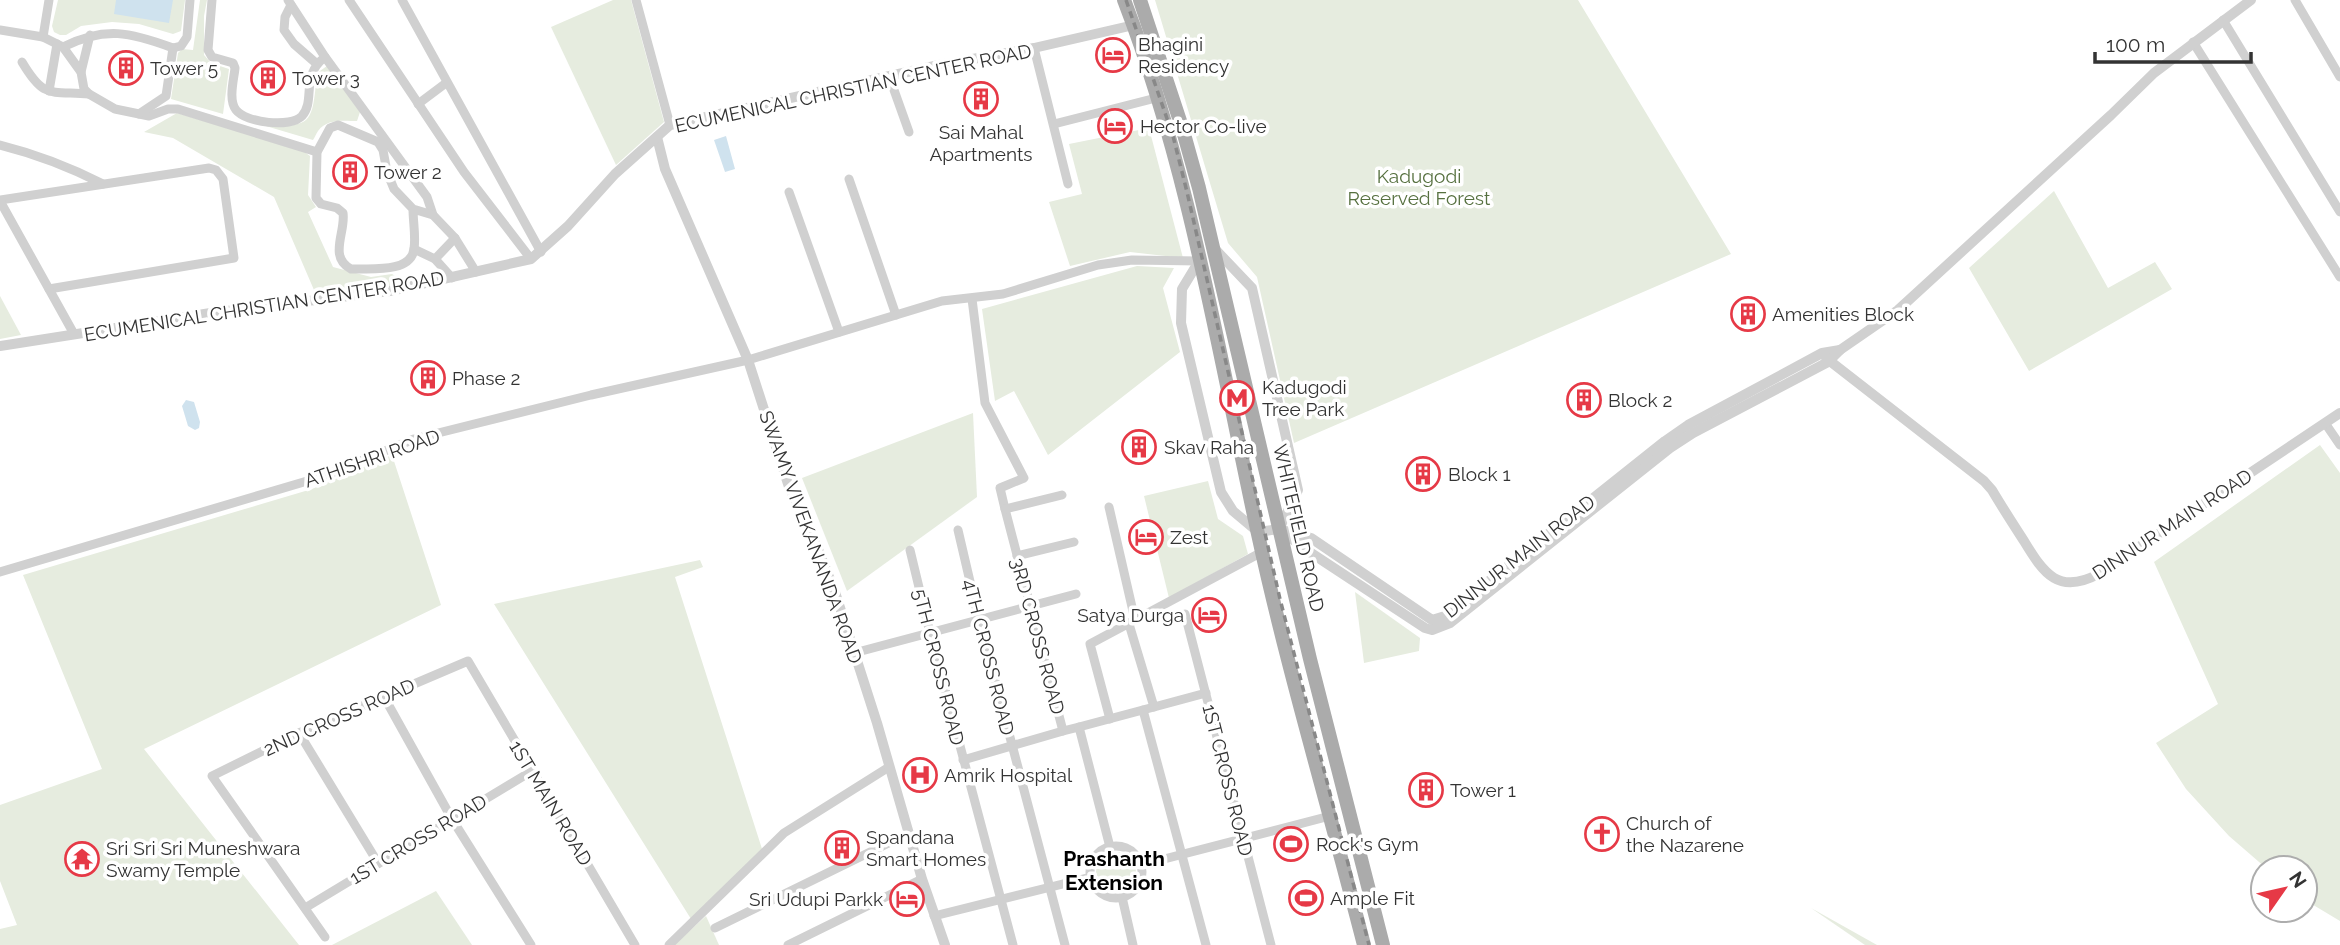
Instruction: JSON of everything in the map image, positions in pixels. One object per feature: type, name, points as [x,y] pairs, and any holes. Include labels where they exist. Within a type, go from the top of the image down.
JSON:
[{"type":"main road","name":"WHITEFIELD ROAD","points":[[1124,0],[1134,25],[1183,192],[1262,552],[1364,945]]},
{"type":"main road","name":"WHITEFIELD ROAD","points":[[1140,0],[1182,127],[1213,247],[1310,659],[1383,945]]},
{"type":"street","points":[[43,37],[48,0]]},
{"type":"street","points":[[60,46],[90,35],[116,33],[173,48],[180,46],[187,37],[190,0]]},
{"type":"street","points":[[212,0],[208,50],[212,57],[233,63],[235,68],[232,100],[235,109],[230,125]]},
{"type":"street","points":[[349,0],[464,172],[531,259]]},
{"type":"street","points":[[402,0],[541,252]]},
{"type":"street","points":[[636,0],[670,125]]},
{"type":"street","name":"DINNUR MAIN ROAD","points":[[1279,529],[1311,538],[1422,615],[1432,621],[1438,619],[1688,425],[1840,350],[1898,310],[2144,82],[2251,0]]},
{"type":"street","points":[[2295,0],[2340,77]]},
{"type":"street","points":[[290,2],[285,17],[284,30],[287,37],[317,64]]},
{"type":"street","points":[[290,2],[325,57],[428,197],[433,215],[455,238],[476,272]]},
{"type":"street","points":[[2223,20],[2340,212]]},
{"type":"street","name":"ECUMENICAL CHRISTIAN CENTER ROAD","points":[[0,346],[218,312],[390,290],[531,259],[541,252],[615,174],[670,125],[1134,25]]},
{"type":"street","points":[[0,30],[43,37],[60,46],[81,72]]},
{"type":"street","points":[[89,94],[81,81],[81,72],[90,35]]},
{"type":"street","points":[[2193,42],[2340,277]]},
{"type":"street","points":[[48,91],[60,46]]},
{"type":"street","points":[[139,114],[166,96],[173,48]]},
{"type":"street","points":[[1034,48],[1068,184]]},
{"type":"street","points":[[235,109],[251,120],[296,121],[305,111],[312,72],[325,57]]},
{"type":"street","points":[[22,62],[36,85],[48,91],[89,94],[116,109],[149,116],[178,108],[317,152]]},
{"type":"street","points":[[890,76],[909,132]]},
{"type":"street","points":[[418,104],[446,83]]},
{"type":"street","points":[[1054,124],[1156,98]]},
{"type":"street","points":[[413,209],[414,249],[407,261],[394,267],[351,269],[345,266],[338,255],[344,216],[337,208],[320,204],[316,198],[317,152],[326,133],[334,126],[375,139],[382,146],[387,172],[394,188],[413,209],[433,215]]},
{"type":"street","name":"SWAMY VIVEKANANDA ROAD","points":[[657,136],[665,169],[748,360],[789,487],[835,592],[922,879],[945,945]]},
{"type":"street","points":[[0,145],[26,151],[75,169],[103,184]]},
{"type":"street","points":[[49,289],[234,258],[223,178],[216,170],[209,168],[0,201],[74,334]]},
{"type":"street","points":[[849,179],[897,315]]},
{"type":"street","points":[[789,192],[839,332]]},
{"type":"street","points":[[435,259],[455,238]]},
{"type":"street","points":[[1199,261],[1182,289],[1181,323],[1221,492],[1233,512],[1258,532],[1279,529],[1298,489],[1252,288],[1213,247]]},
{"type":"street","points":[[414,249],[435,259],[452,278]]},
{"type":"street","name":"ATHISHRI ROAD","points":[[0,572],[324,476],[414,439],[748,360],[942,301],[1003,294],[1098,265],[1132,260],[1199,261]]},
{"type":"street","name":"3RD CROSS ROAD","points":[[972,299],[985,403],[1024,478],[1000,488],[1005,509],[1063,731],[1079,727],[1110,847]]},
{"type":"street","name":"DINNUR MAIN ROAD","points":[[1825,358],[1984,481],[2045,573],[2063,582],[2080,582],[2100,573],[2340,413]]},
{"type":"street","points":[[2325,423],[2340,445]]},
{"type":"street","points":[[1005,509],[1062,495]]},
{"type":"street","points":[[1109,508],[1132,622],[1154,707]]},
{"type":"street","name":"4TH CROSS ROAD","points":[[958,530],[979,620],[1065,945]]},
{"type":"street","points":[[1017,556],[1074,541]]},
{"type":"street","name":"5TH CROSS ROAD","points":[[910,550],[1013,945]]},
{"type":"street","points":[[1110,719],[1090,644],[1262,552]]},
{"type":"street","points":[[854,653],[1076,594]]},
{"type":"street","name":"1ST CROSS ROAD","points":[[1185,614],[1271,945]]},
{"type":"street","name":"2ND CROSS ROAD","points":[[304,908],[212,776],[383,695],[468,661]]},
{"type":"street","name":"1ST MAIN ROAD","points":[[468,661],[635,945]]},
{"type":"street","points":[[1079,727],[1206,693]]},
{"type":"street","points":[[383,695],[452,818],[531,945]]},
{"type":"street","points":[[1143,710],[1206,945]]},
{"type":"street","points":[[963,760],[1063,731]]},
{"type":"street","points":[[299,733],[378,863]]},
{"type":"street","points":[[669,945],[745,874],[784,832],[889,767]]},
{"type":"street","name":"1ST CROSS ROAD","points":[[304,908],[532,771]]},
{"type":"street","points":[[1141,865],[1330,816]]},
{"type":"street","points":[[715,928],[909,833]]},
{"type":"street","points":[[1121,846],[1129,849],[1141,865],[1142,877],[1138,886],[1122,897],[1108,897],[1101,893],[1091,877],[1094,858],[1099,852],[1110,847],[1121,846]]},
{"type":"street","points":[[934,916],[1091,877]]},
{"type":"street","points":[[788,945],[922,879]]},
{"type":"street","points":[[1122,897],[1133,945]]},
{"type":"street","points":[[304,908],[325,937]]},
{"type":"green space","points":[[58,0],[185,0],[181,31],[173,34],[139,24],[112,22],[81,26],[66,35],[60,35],[54,32],[52,26]]},
{"type":"green space","points":[[200,0],[207,0],[204,16],[204,55],[211,63],[229,69],[223,114],[171,99],[178,53],[182,49],[193,50]]},
{"type":"green space","points":[[613,0],[631,0],[664,122],[616,165],[551,27]]},
{"type":"green space","name":"Kadugodi Reserved Forest","points":[[1155,0],[1578,0],[1731,254],[1294,443],[1257,277],[1228,243]]},
{"type":"green space","points":[[327,66],[360,112],[357,121],[326,124],[313,140],[259,124],[290,125],[306,119],[311,113],[317,73]]},
{"type":"green space","points":[[177,113],[302,150],[310,156],[308,195],[316,207],[308,212],[333,267],[371,277],[392,274],[401,284],[317,297],[274,197],[173,138],[144,132]]},
{"type":"green space","points":[[1149,128],[1183,258],[1130,252],[1070,266],[1049,202],[1082,194],[1069,144]]},
{"type":"green space","points":[[2054,191],[2108,288],[2155,262],[2172,289],[2029,371],[1969,268]]},
{"type":"green space","points":[[1137,266],[1174,268],[1163,288],[1180,352],[1048,455],[1014,391],[995,401],[982,309]]},
{"type":"green space","points":[[0,296],[21,335],[0,339]]},
{"type":"green space","points":[[973,413],[977,497],[847,591],[802,478]]},
{"type":"green space","points":[[2320,445],[2340,473],[2340,921],[2319,908],[2319,854],[2250,854],[2229,836],[2186,789],[2156,743],[2218,704],[2154,562]]},
{"type":"green space","points":[[392,455],[441,605],[144,749],[299,945],[0,945],[0,929],[17,925],[0,881],[0,805],[102,769],[23,575],[312,489]]},
{"type":"green space","points":[[1208,481],[1218,519],[1243,536],[1248,554],[1169,598],[1144,496]]},
{"type":"green space","points":[[700,560],[703,567],[675,577],[763,852],[691,919],[494,604]]},
{"type":"green space","points":[[1355,592],[1420,638],[1419,651],[1364,663]]},
{"type":"green space","points":[[1116,852],[1124,853],[1130,858],[1135,864],[1135,880],[1130,886],[1124,891],[1116,892],[1108,891],[1102,886],[1097,880],[1096,872],[1097,864],[1102,858],[1108,853]]},
{"type":"green space","points":[[436,891],[472,945],[332,945]]},
{"type":"green space","points":[[1811,908],[1877,945],[1865,945]]},
{"type":"green space","points":[[706,916],[719,945],[674,945]]},
{"type":"water","points":[[116,0],[173,0],[169,23],[114,14]]},
{"type":"water","points":[[726,136],[735,169],[725,172],[714,140]]},
{"type":"water","points":[[186,400],[194,402],[200,422],[199,428],[195,430],[188,426],[182,406]]},
{"type":"railway","points":[[1126,0],[1173,136],[1280,599],[1369,945]]},
{"type":"place","name":"Bhagini Residency","points":[[1113,55]]},
{"type":"place","name":"Tower 5","points":[[126,68]]},
{"type":"place","name":"Tower 3","points":[[268,78]]},
{"type":"place","name":"Sai Mahal Apartments","points":[[981,99]]},
{"type":"place","name":"Hector Co-live","points":[[1115,126]]},
{"type":"place","name":"Tower 2","points":[[350,172]]},
{"type":"place","name":"Amenities Block","points":[[1748,314]]},
{"type":"place","name":"Phase 2","points":[[428,378]]},
{"type":"place","name":"Kadugodi Tree Park","points":[[1237,398]]},
{"type":"place","name":"Block 2","points":[[1584,400]]},
{"type":"place","name":"Skav Raha","points":[[1139,447]]},
{"type":"place","name":"Block 1","points":[[1423,474]]},
{"type":"place","name":"Zest","points":[[1146,537]]},
{"type":"place","name":"Satya Durga","points":[[1209,615]]},
{"type":"place","name":"Amrik Hospital","points":[[920,775]]},
{"type":"place","name":"Tower 1","points":[[1426,790]]},
{"type":"place","name":"Church of the Nazarene","points":[[1602,834]]},
{"type":"place","name":"Rock's Gym","points":[[1291,844]]},
{"type":"place","name":"Spandana Smart Homes","points":[[842,848]]},
{"type":"place","name":"Sri Sri Sri Muneshwara Swamy Temple","points":[[82,859]]},
{"type":"place","name":"Ample Fit","points":[[1306,898]]},
{"type":"place","name":"Sri Udupi Parkk","points":[[907,899]]},
{"type":"district","name":"Prashanth Extension","points":[[1114,870]]}]
